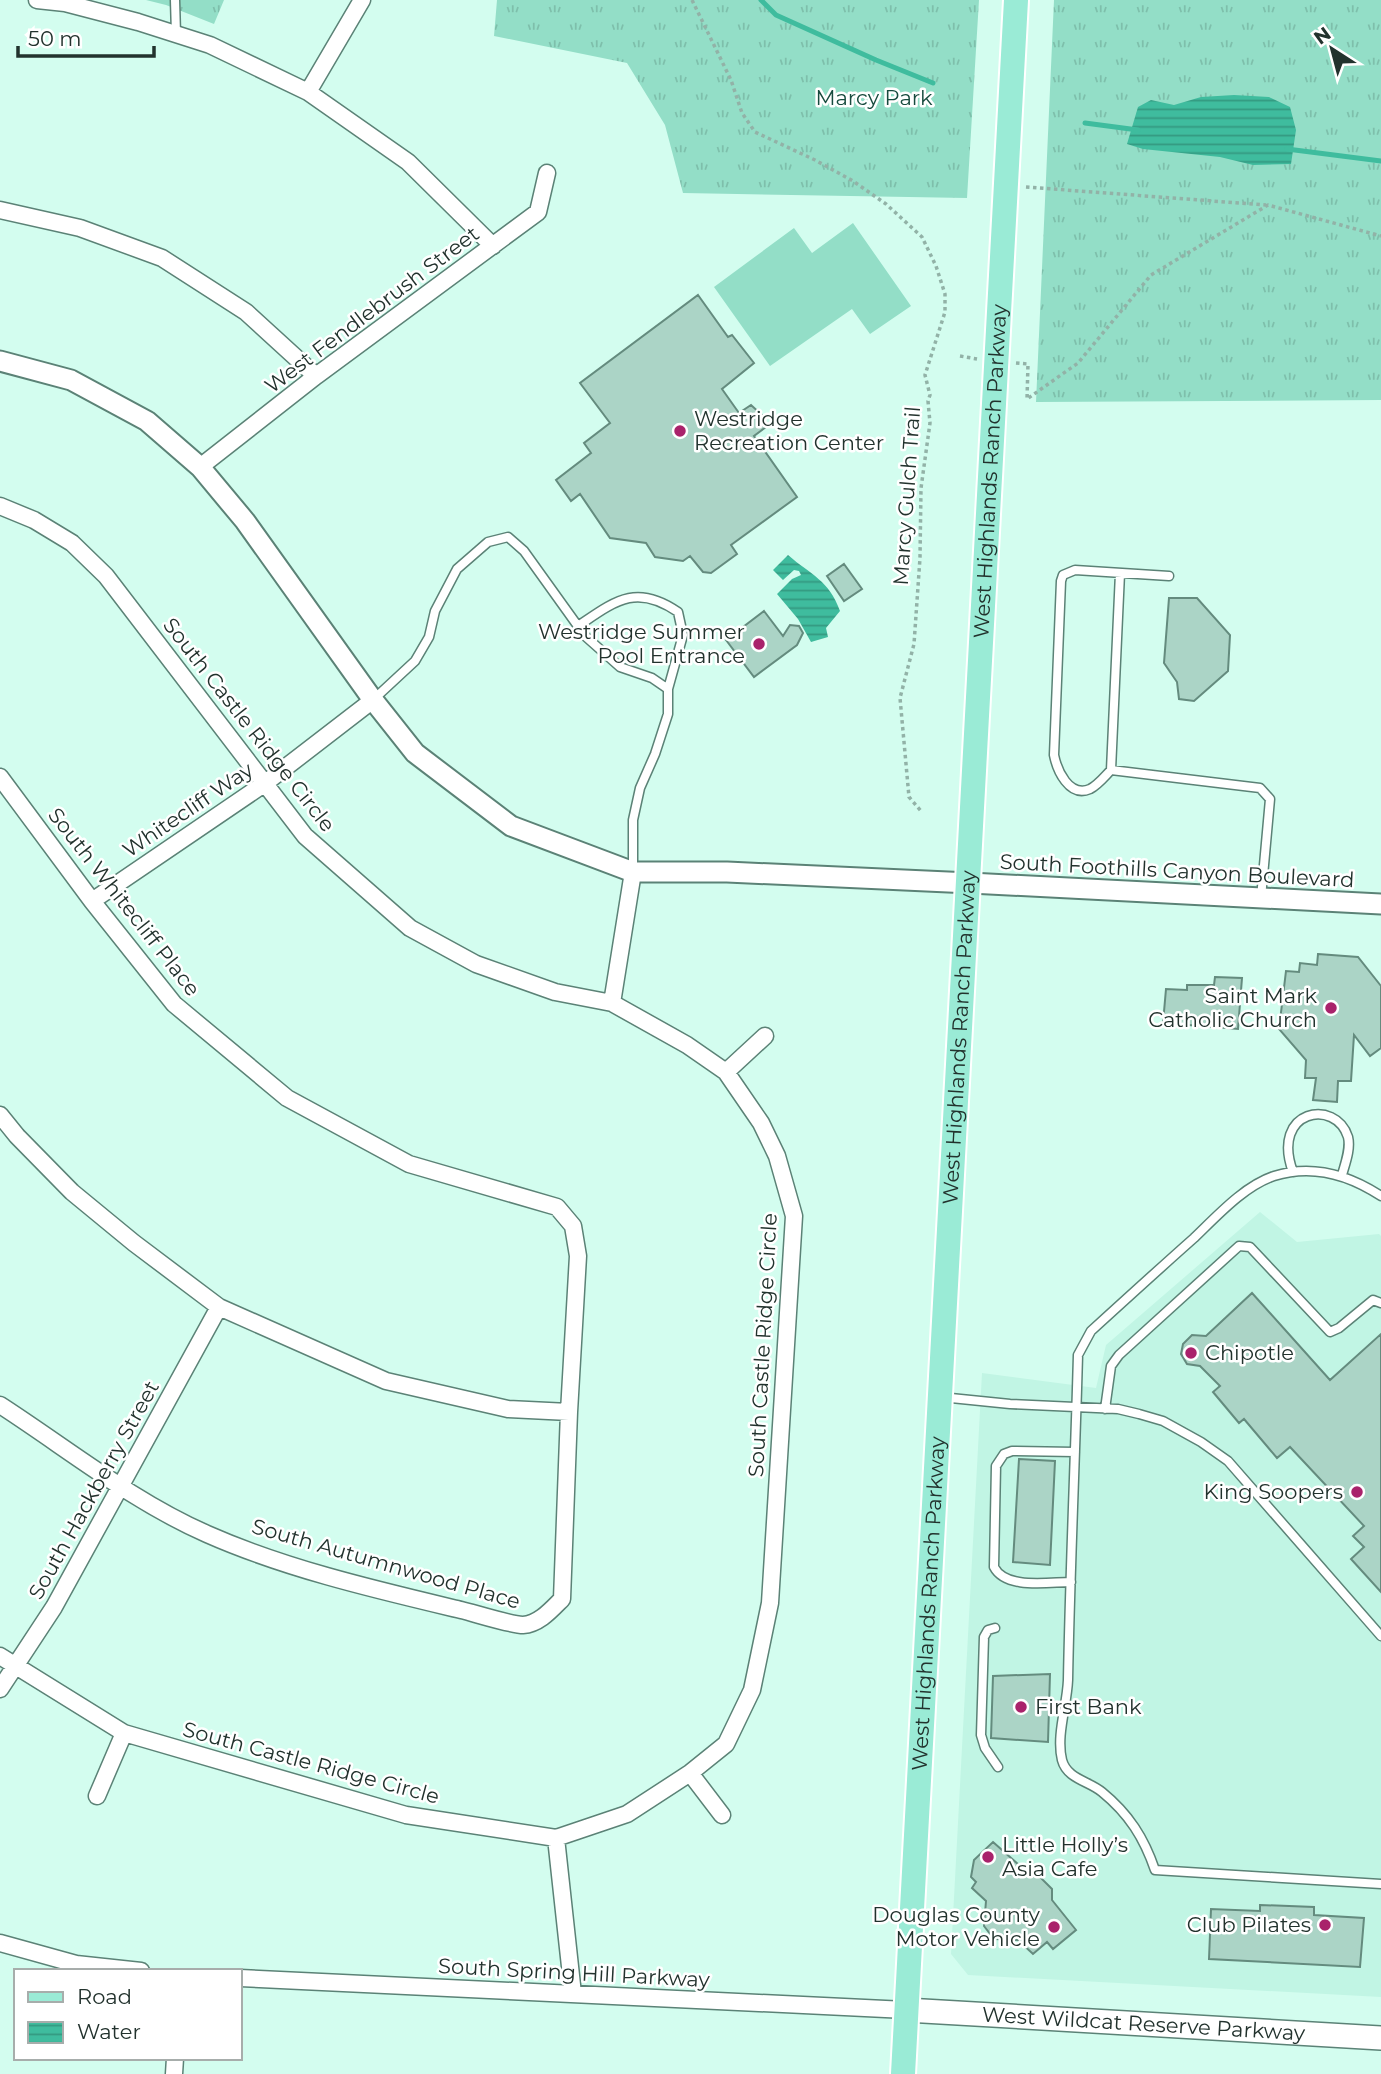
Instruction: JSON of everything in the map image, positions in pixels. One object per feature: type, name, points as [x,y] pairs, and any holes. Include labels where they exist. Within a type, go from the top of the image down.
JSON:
[{"type":"main road","name":"West Highlands Ranch Parkway","points":[[903,2074],[970,883],[1016,0]]},
{"type":"main road","name":"West Wildcat Reserve Parkway","points":[[906,2010],[1381,2039]]},
{"type":"street","points":[[37,0],[65,2],[210,45],[308,92],[408,162],[493,246]]},
{"type":"street","points":[[308,92],[362,0]]},
{"type":"street","name":"West Fendlebrush Street","points":[[200,467],[316,376],[538,212],[547,173]]},
{"type":"street","points":[[0,210],[80,228],[162,258],[246,312],[316,376]]},
{"type":"street","name":"South Foothills Canyon Boulevard","points":[[0,361],[71,380],[147,421],[200,467],[246,521],[373,700],[415,753],[511,826],[633,872],[727,872],[1381,904]]},
{"type":"street","name":"South Castle Ridge Circle","points":[[0,506],[34,520],[72,543],[106,576],[305,836],[410,928],[476,964],[555,992],[612,1003],[687,1045],[726,1072],[761,1123],[778,1156],[794,1216],[770,1603],[752,1690],[726,1744],[690,1773],[627,1814],[556,1838],[405,1815],[124,1733],[0,1656]]},
{"type":"street","name":"Whitecliff Way","points":[[92,901],[264,784],[373,700]]},
{"type":"street","name":"South Whitecliff Place","points":[[0,777],[92,901],[174,1004],[287,1098],[409,1164],[557,1208],[573,1226],[578,1256],[569,1412]]},
{"type":"street","points":[[612,1003],[633,872]]},
{"type":"street","points":[[726,1072],[765,1036]]},
{"type":"street","points":[[0,1115],[72,1192],[219,1307],[386,1381],[508,1409],[569,1412]]},
{"type":"street","name":"South Hackberry Street","points":[[0,1689],[54,1607],[219,1307]]},
{"type":"street","name":"South Autumnwood Place","points":[[0,1405],[120,1487],[207,1534],[290,1564],[418,1600],[523,1625],[545,1616],[562,1599],[569,1412]]},
{"type":"street","points":[[97,1796],[124,1733]]},
{"type":"street","points":[[690,1773],[722,1815]]},
{"type":"street","points":[[556,1838],[573,1994]]},
{"type":"street","points":[[0,1942],[76,1964],[122,1969]]},
{"type":"street","name":"South Spring Hill Parkway","points":[[242,1978],[906,2010]]},
{"type":"lane","points":[[175,0],[176,34]]},
{"type":"lane","points":[[373,700],[415,661],[429,637],[435,611],[457,569],[488,542],[508,537],[524,551],[585,636],[620,667],[652,678],[668,690]]},
{"type":"lane","points":[[1120,573],[1111,770],[1092,788],[1082,791],[1070,786],[1057,768],[1054,755],[1063,575],[1068,571],[1120,573],[1169,576]]},
{"type":"lane","points":[[578,626],[609,605],[633,595],[663,602],[678,612],[683,635],[668,690],[668,714],[639,788],[633,821],[633,872]]},
{"type":"lane","points":[[1111,770],[1260,788],[1266,793],[1270,799],[1261,898]]},
{"type":"lane","points":[[1293,1172],[1287,1150],[1289,1133],[1307,1116],[1323,1115],[1337,1122],[1348,1136],[1348,1153],[1342,1175]]},
{"type":"lane","points":[[1381,1196],[1342,1175],[1293,1172],[1273,1177],[1251,1188],[1091,1331],[1078,1355],[1068,1690],[1060,1747],[1067,1771],[1101,1790],[1125,1814],[1144,1840],[1155,1870],[1381,1884]]},
{"type":"lane","points":[[1105,1409],[1111,1366],[1118,1355],[1239,1246],[1250,1247],[1330,1332],[1339,1328],[1373,1300],[1381,1303]]},
{"type":"lane","points":[[941,1396],[1105,1409],[1163,1421],[1228,1461],[1381,1636]]},
{"type":"lane","points":[[1071,1582],[1017,1582],[1003,1579],[996,1572],[996,1466],[1004,1454],[1012,1451],[1075,1452]]},
{"type":"lane","points":[[995,1628],[988,1630],[984,1637],[981,1735],[985,1748],[998,1767]]},
{"type":"path","name":"Marcy Gulch Trail","points":[[692,0],[731,79],[742,113],[755,132],[853,181],[886,204],[922,237],[936,266],[945,294],[945,312],[925,375],[930,395],[930,422],[920,488],[920,558],[914,644],[900,698],[909,797],[921,811]]},
{"type":"path","points":[[1007,187],[1041,187],[1268,205],[1381,236]]},
{"type":"path","points":[[1035,394],[1078,363],[1151,275],[1268,205]]},
{"type":"shaded area","points":[[1260,1212],[1297,1242],[1379,1234],[1381,1236],[1381,1997],[968,1975],[951,1954],[982,1373],[1096,1388],[1106,1345]]},
{"type":"green space","points":[[146,0],[224,0],[214,24]]},
{"type":"green space","name":"Marcy Park","points":[[497,0],[979,0],[967,198],[683,193],[665,125],[627,63],[494,36]]},
{"type":"green space","points":[[1054,0],[1381,0],[1381,400],[1036,402]]},
{"type":"green space","points":[[853,223],[911,306],[870,334],[852,309],[770,366],[714,287],[794,228],[812,253]]},
{"type":"water","points":[[1201,97],[1269,97],[1290,107],[1296,130],[1291,164],[1253,165],[1220,157],[1143,149],[1127,144],[1138,107],[1151,100],[1174,105]]},
{"type":"water","points":[[788,555],[825,585],[836,601],[840,611],[826,628],[828,637],[811,642],[798,619],[777,594],[792,579],[801,575],[794,570],[783,580],[773,570]]},
{"type":"building","name":"Westridge Recreation Center","points":[[698,295],[728,337],[732,335],[754,363],[722,389],[739,413],[751,405],[762,415],[766,427],[754,436],[797,497],[731,545],[737,554],[711,573],[703,572],[690,556],[683,561],[655,557],[646,543],[610,538],[580,494],[571,501],[556,480],[591,453],[584,443],[610,423],[580,383]]},
{"type":"building","points":[[844,564],[862,589],[844,601],[827,576]]},
{"type":"building","points":[[1169,598],[1197,598],[1230,635],[1228,671],[1194,701],[1179,699],[1177,682],[1164,663]]},
{"type":"building","name":"Westridge Summer Pool Entrance","points":[[764,611],[783,636],[790,625],[799,626],[803,633],[797,645],[754,677],[726,640]]},
{"type":"building","name":"Saint Mark Catholic Church","points":[[1318,954],[1358,957],[1381,986],[1381,1048],[1370,1056],[1354,1035],[1351,1081],[1338,1081],[1337,1102],[1313,1100],[1316,1078],[1305,1078],[1306,1060],[1279,1029],[1286,971],[1299,972],[1300,963],[1317,965]]},
{"type":"building","points":[[1215,977],[1242,978],[1238,1029],[1163,1023],[1166,989],[1187,990],[1187,985],[1214,985]]},
{"type":"building","points":[[1252,1293],[1330,1380],[1381,1334],[1381,1592],[1351,1559],[1364,1547],[1353,1536],[1364,1526],[1290,1447],[1277,1458],[1244,1419],[1239,1423],[1213,1392],[1220,1386],[1200,1366],[1187,1364],[1181,1354],[1183,1344],[1192,1335],[1206,1336]]},
{"type":"building","points":[[1019,1459],[1055,1461],[1050,1565],[1013,1562]]},
{"type":"building","name":"First Bank","points":[[1050,1674],[1048,1742],[991,1738],[993,1676]]},
{"type":"building","points":[[993,1842],[1027,1872],[1040,1877],[1052,1889],[1052,1900],[1076,1930],[1053,1949],[1047,1942],[1033,1954],[1018,1940],[994,1939],[984,1926],[986,1901],[972,1888],[976,1882],[971,1877],[974,1860]]},
{"type":"building","points":[[1260,1905],[1314,1907],[1314,1915],[1364,1918],[1360,1967],[1209,1959],[1211,1909],[1260,1911]]},
{"type":"waterway","points":[[761,0],[776,15],[933,83]]},
{"type":"waterway","points":[[1085,123],[1138,130]]},
{"type":"waterway","points":[[1287,149],[1381,161]]},
{"type":"place","name":"Westridge Recreation Center","points":[[680,431]]},
{"type":"place","name":"Westridge Summer Pool Entrance","points":[[759,644]]},
{"type":"place","name":"Saint Mark Catholic Church","points":[[1331,1008]]},
{"type":"place","name":"Chipotle","points":[[1191,1353]]},
{"type":"place","name":"King Soopers","points":[[1357,1492]]},
{"type":"place","name":"First Bank","points":[[1021,1707]]},
{"type":"place","name":"Little Holly’s Asia Cafe","points":[[988,1857]]},
{"type":"place","name":"Club Pilates","points":[[1325,1925]]},
{"type":"place","name":"Douglas County Motor Vehicle","points":[[1054,1927]]}]
